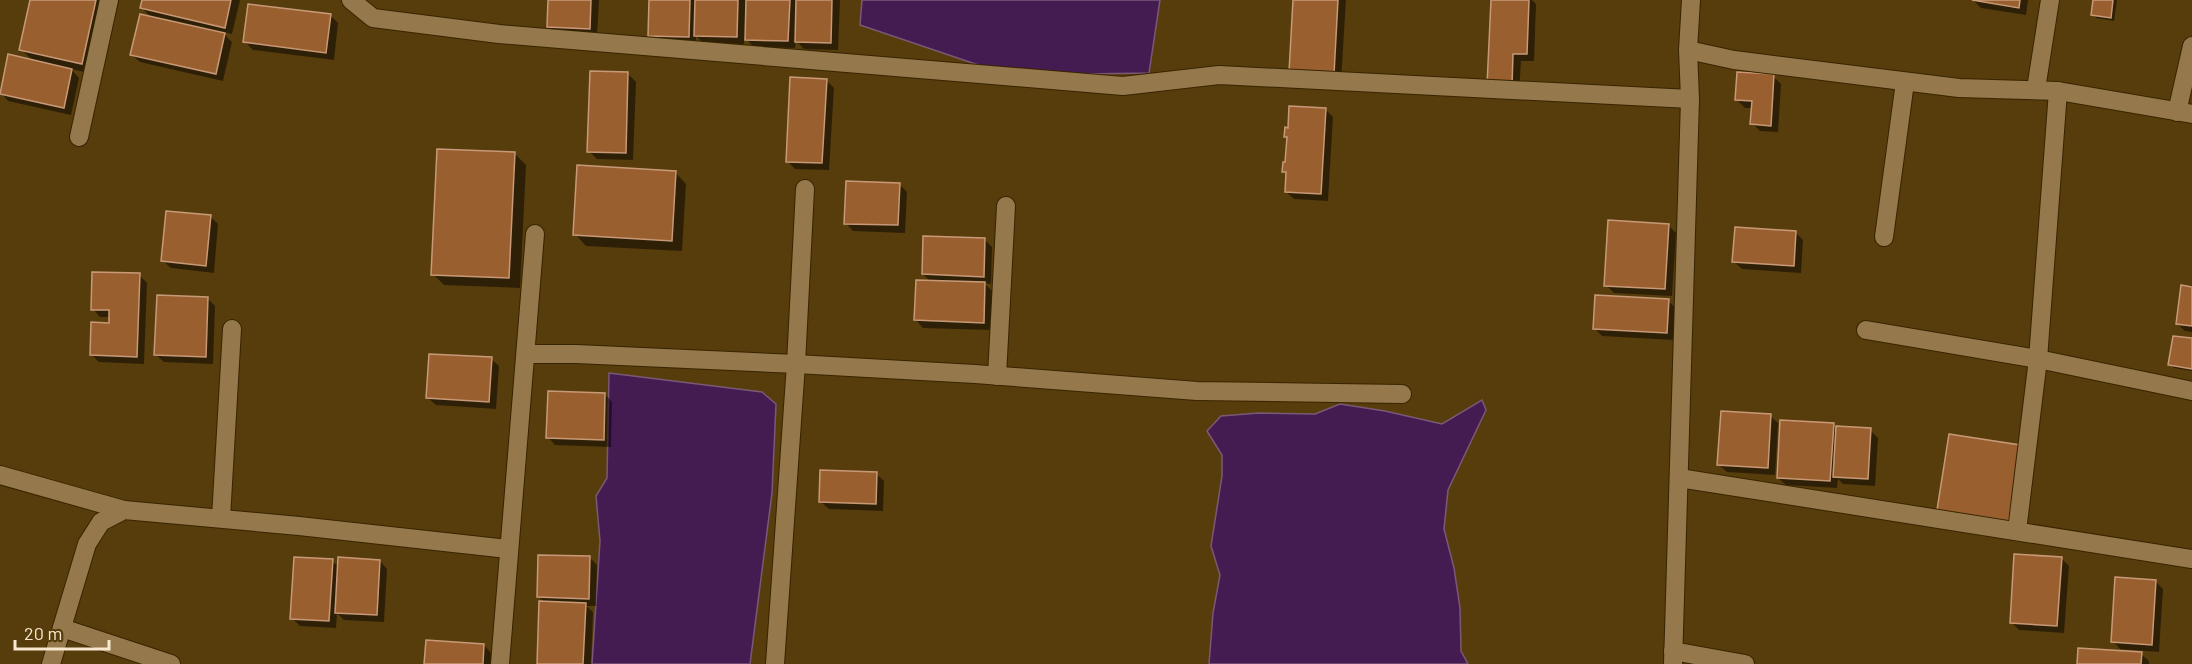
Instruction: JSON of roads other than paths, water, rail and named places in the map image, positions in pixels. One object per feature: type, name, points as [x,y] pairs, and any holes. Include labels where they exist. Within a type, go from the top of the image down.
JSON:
[{"type":"street","points":[[79,138],[109,0]]},
{"type":"street","points":[[351,0],[373,18],[499,34],[1123,86],[1219,75],[1690,99]]},
{"type":"street","points":[[1691,0],[1673,658],[1745,664]]},
{"type":"street","points":[[2036,89],[2050,0]]},
{"type":"street","points":[[1688,50],[1734,60],[1959,88],[2058,91],[2185,113],[2192,46]]},
{"type":"street","points":[[1884,237],[1905,81]]},
{"type":"street","points":[[2017,531],[2038,359],[2058,91]]},
{"type":"street","points":[[775,664],[796,364],[805,189]]},
{"type":"street","points":[[997,376],[1006,206]]},
{"type":"street","points":[[500,664],[535,234]]},
{"type":"street","points":[[220,518],[232,329]]},
{"type":"street","points":[[1866,330],[2038,359],[2192,391]]},
{"type":"street","points":[[526,354],[576,354],[796,364],[1197,391],[1402,394]]},
{"type":"street","points":[[0,475],[124,510],[508,549]]},
{"type":"street","points":[[1679,478],[2192,559]]},
{"type":"street","points":[[51,664],[87,544],[102,522],[124,510]]},
{"type":"street","points":[[62,628],[171,664]]}]
